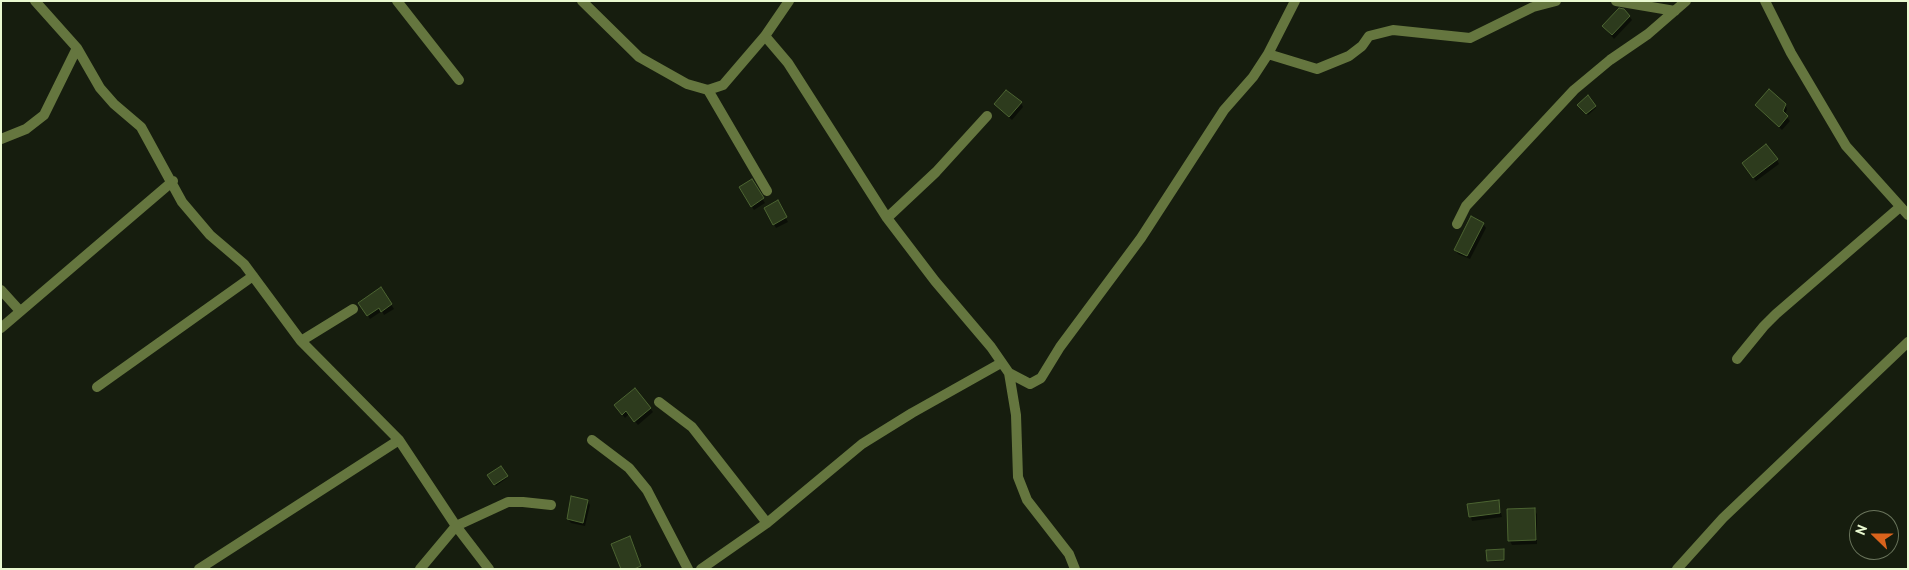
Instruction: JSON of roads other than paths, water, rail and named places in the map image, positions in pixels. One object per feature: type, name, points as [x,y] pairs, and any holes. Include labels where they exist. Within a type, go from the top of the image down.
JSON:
[{"type":"street","points":[[35,1],[78,48],[100,88],[114,104],[141,127],[182,202],[210,235],[244,264],[301,341],[399,440],[456,526],[489,569]]},
{"type":"street","points":[[397,1],[459,80]]},
{"type":"street","points":[[582,1],[639,57],[687,84],[708,90],[723,86],[765,36],[789,1]]},
{"type":"street","points":[[765,36],[788,64],[887,218],[935,280],[991,347],[1009,373],[1030,384],[1041,378],[1060,347],[1140,238],[1224,110],[1253,77],[1268,54],[1295,1]]},
{"type":"street","points":[[1268,54],[1317,69],[1349,56],[1362,46],[1369,36],[1393,30],[1470,38],[1533,7],[1556,1]]},
{"type":"street","points":[[1616,1],[1675,11]]},
{"type":"street","points":[[1457,224],[1466,206],[1574,90],[1610,60],[1648,34],[1686,1]]},
{"type":"street","points":[[1765,1],[1791,53],[1846,146],[1908,215]]},
{"type":"street","points":[[1,139],[26,129],[44,115],[78,48]]},
{"type":"street","points":[[708,90],[767,191]]},
{"type":"street","points":[[887,218],[936,172],[987,116]]},
{"type":"street","points":[[1,328],[172,181]]},
{"type":"street","points":[[1737,360],[1776,314],[1900,207]]},
{"type":"street","points":[[97,387],[253,276]]},
{"type":"street","points":[[1,290],[20,311]]},
{"type":"street","points":[[301,341],[353,309]]},
{"type":"street","points":[[1677,569],[1723,518],[1908,342]]},
{"type":"street","points":[[700,569],[767,523],[862,444],[1001,362]]},
{"type":"street","points":[[1009,373],[1016,416],[1018,477],[1027,500],[1066,549],[1075,569]]},
{"type":"street","points":[[659,402],[692,427],[767,523]]},
{"type":"street","points":[[199,569],[399,440]]},
{"type":"street","points":[[592,440],[629,468],[647,490],[688,569]]},
{"type":"street","points":[[420,569],[456,526],[508,502],[551,505]]}]
